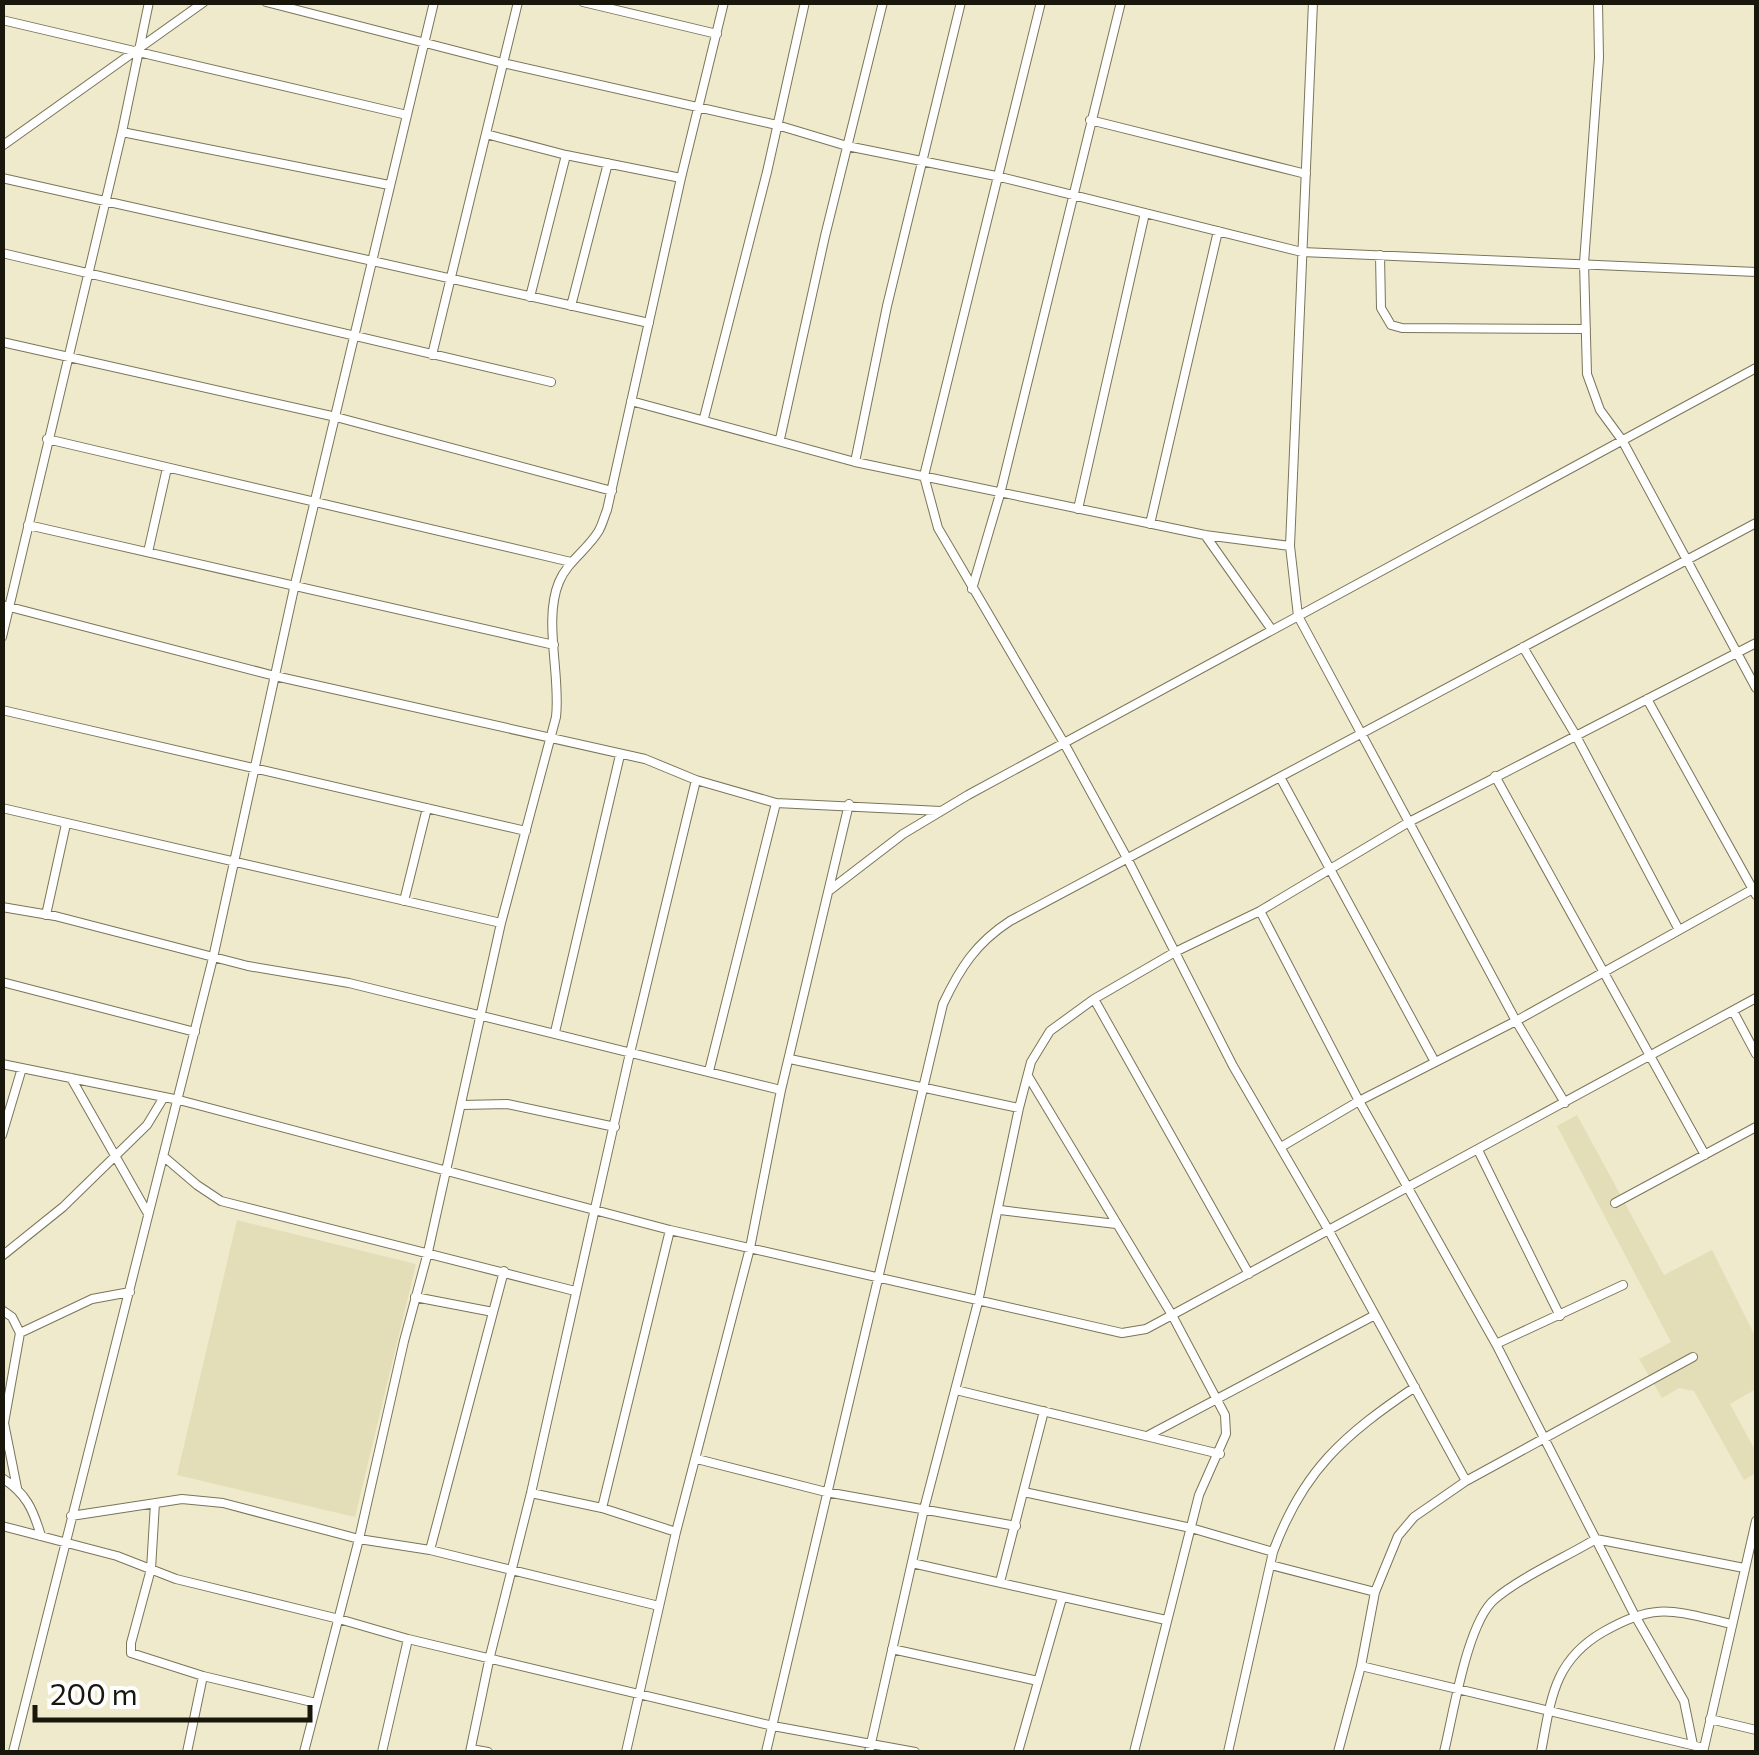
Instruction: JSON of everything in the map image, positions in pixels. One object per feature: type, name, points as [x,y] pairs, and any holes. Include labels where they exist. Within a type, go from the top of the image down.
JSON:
[{"type":"street","points":[[2,638],[6,606],[122,132],[148,2]]},
{"type":"street","points":[[2,146],[204,2]]},
{"type":"street","points":[[266,2],[503,63],[777,125],[847,146],[996,176],[1302,252],[1756,272]]},
{"type":"street","points":[[13,1752],[214,958],[295,584],[434,2]]},
{"type":"street","points":[[432,355],[518,2]]},
{"type":"street","points":[[584,2],[717,34]]},
{"type":"street","points":[[304,1752],[359,1539],[502,923],[558,705],[554,645],[558,583],[598,533],[612,491],[724,2]]},
{"type":"street","points":[[704,418],[804,2]]},
{"type":"street","points":[[780,439],[883,2]]},
{"type":"street","points":[[855,462],[887,306],[961,2]]},
{"type":"street","points":[[1041,2],[924,476],[938,528],[1064,743],[1233,1066],[1329,1230],[1466,1480]]},
{"type":"street","points":[[972,589],[1000,494],[1122,2]]},
{"type":"street","points":[[1313,2],[1290,546],[1298,616],[1516,1021],[1565,1103]]},
{"type":"street","points":[[1598,2],[1598,58],[1584,262],[1587,374],[1600,410],[1622,440],[1756,688]]},
{"type":"street","points":[[2,20],[407,115]]},
{"type":"street","points":[[1090,120],[1306,174]]},
{"type":"street","points":[[122,132],[389,186]]},
{"type":"street","points":[[486,134],[681,178]]},
{"type":"street","points":[[530,296],[566,155]]},
{"type":"street","points":[[570,306],[608,164]]},
{"type":"street","points":[[2,178],[649,323]]},
{"type":"street","points":[[1078,510],[1145,213]]},
{"type":"street","points":[[1150,524],[1218,231]]},
{"type":"street","points":[[2,253],[550,382]]},
{"type":"street","points":[[1380,255],[1381,308],[1390,325],[1586,328]]},
{"type":"street","points":[[2,342],[336,416],[612,491]]},
{"type":"street","points":[[830,890],[903,834],[941,811],[1756,368]]},
{"type":"street","points":[[632,401],[855,462],[1000,494],[1205,536],[1290,546]]},
{"type":"street","points":[[47,439],[572,562]]},
{"type":"street","points":[[148,552],[167,468]]},
{"type":"street","points":[[766,1752],[943,1004],[976,946],[1010,921],[1756,522]]},
{"type":"street","points":[[28,525],[554,645]]},
{"type":"street","points":[[1205,536],[1272,630]]},
{"type":"street","points":[[6,606],[274,676],[664,765],[696,780],[776,803],[941,811]]},
{"type":"street","points":[[870,1749],[924,1509],[1000,1210],[1019,1108],[1031,1062],[1050,1032],[1094,999],[1174,952],[1260,911],[1409,822],[1756,642]]},
{"type":"street","points":[[1523,647],[1575,734],[1678,930]]},
{"type":"street","points":[[1281,1148],[1359,1101],[1755,892],[1646,698]]},
{"type":"street","points":[[2,710],[526,831]]},
{"type":"street","points":[[555,1032],[620,755]]},
{"type":"street","points":[[1495,776],[1704,1155]]},
{"type":"street","points":[[1280,777],[1435,1062]]},
{"type":"street","points":[[488,1752],[471,1751],[490,1656],[532,1493],[630,1052],[696,780]]},
{"type":"street","points":[[709,1071],[776,803]]},
{"type":"street","points":[[626,1752],[676,1532],[750,1248],[781,1090],[849,804]]},
{"type":"street","points":[[2,808],[502,923]]},
{"type":"street","points":[[404,902],[427,808]]},
{"type":"street","points":[[46,915],[66,824]]},
{"type":"street","points":[[2,907],[214,958],[349,983],[781,1090]]},
{"type":"street","points":[[1260,911],[1359,1101],[1496,1344],[1634,1614],[1684,1701],[1694,1745]]},
{"type":"street","points":[[2,982],[195,1032]]},
{"type":"street","points":[[2,1064],[179,1100],[670,1230],[1122,1333],[1146,1328],[1172,1315],[1756,998]]},
{"type":"street","points":[[1094,999],[1249,1274]]},
{"type":"street","points":[[1734,1011],[1756,1054]]},
{"type":"street","points":[[790,1059],[1019,1108]]},
{"type":"street","points":[[2,1135],[22,1068]]},
{"type":"street","points":[[1028,1076],[1172,1315],[1225,1415],[1226,1434],[1199,1495],[1134,1752]]},
{"type":"street","points":[[70,1078],[147,1212]]},
{"type":"street","points":[[2,1256],[63,1207],[148,1125],[164,1097]]},
{"type":"street","points":[[462,1105],[507,1104],[615,1127]]},
{"type":"street","points":[[1615,1203],[1756,1127]]},
{"type":"street","points":[[1478,1150],[1560,1316]]},
{"type":"street","points":[[163,1156],[196,1185],[221,1200],[576,1290]]},
{"type":"street","points":[[1000,1210],[1116,1224]]},
{"type":"street","points":[[602,1508],[670,1230]]},
{"type":"street","points":[[430,1550],[504,1271]]},
{"type":"street","points":[[1496,1344],[1623,1285]]},
{"type":"street","points":[[20,1333],[92,1299],[130,1292]]},
{"type":"street","points":[[415,1297],[493,1312]]},
{"type":"street","points":[[2,1310],[12,1317],[20,1333],[4,1423],[17,1488]]},
{"type":"street","points":[[1148,1436],[1375,1314]]},
{"type":"street","points":[[1338,1752],[1376,1592],[1398,1536],[1414,1517],[1466,1480],[1693,1357]]},
{"type":"street","points":[[1228,1752],[1273,1552],[1284,1521],[1312,1474],[1352,1433],[1415,1387]]},
{"type":"street","points":[[956,1390],[1220,1454]]},
{"type":"street","points":[[1000,1582],[1044,1411]]},
{"type":"street","points":[[697,1459],[826,1492],[1016,1526]]},
{"type":"street","points":[[2,1478],[30,1502],[41,1536]]},
{"type":"street","points":[[1024,1492],[1190,1528],[1273,1552]]},
{"type":"street","points":[[532,1493],[602,1508],[676,1532]]},
{"type":"street","points":[[71,1516],[182,1499],[223,1503],[359,1539],[430,1550],[660,1606]]},
{"type":"street","points":[[155,1503],[151,1568],[131,1643],[132,1653],[203,1676],[316,1703]]},
{"type":"street","points":[[1361,1666],[1550,1709],[1703,1750],[1756,1521]]},
{"type":"street","points":[[2,1526],[151,1568],[176,1579],[408,1639],[870,1749],[914,1752]]},
{"type":"street","points":[[1444,1752],[1480,1619],[1495,1598],[1596,1540],[1744,1568]]},
{"type":"street","points":[[912,1563],[1166,1620]]},
{"type":"street","points":[[1272,1565],[1376,1592]]},
{"type":"street","points":[[1018,1752],[1062,1598]]},
{"type":"street","points":[[1540,1752],[1550,1709],[1570,1656],[1586,1642],[1634,1614],[1680,1612],[1731,1624]]},
{"type":"street","points":[[382,1752],[408,1639]]},
{"type":"street","points":[[892,1649],[1038,1681]]},
{"type":"street","points":[[188,1752],[203,1676]]},
{"type":"street","points":[[1710,1719],[1756,1730]]},
{"type":"shaded area","points":[[1577,1115],[1664,1275],[1712,1250],[1756,1338],[1756,1389],[1730,1404],[1756,1452],[1756,1473],[1744,1480],[1694,1391],[1679,1388],[1662,1398],[1639,1359],[1671,1342],[1557,1126]]},
{"type":"shaded area","points":[[237,1220],[416,1264],[355,1517],[177,1475]]}]
